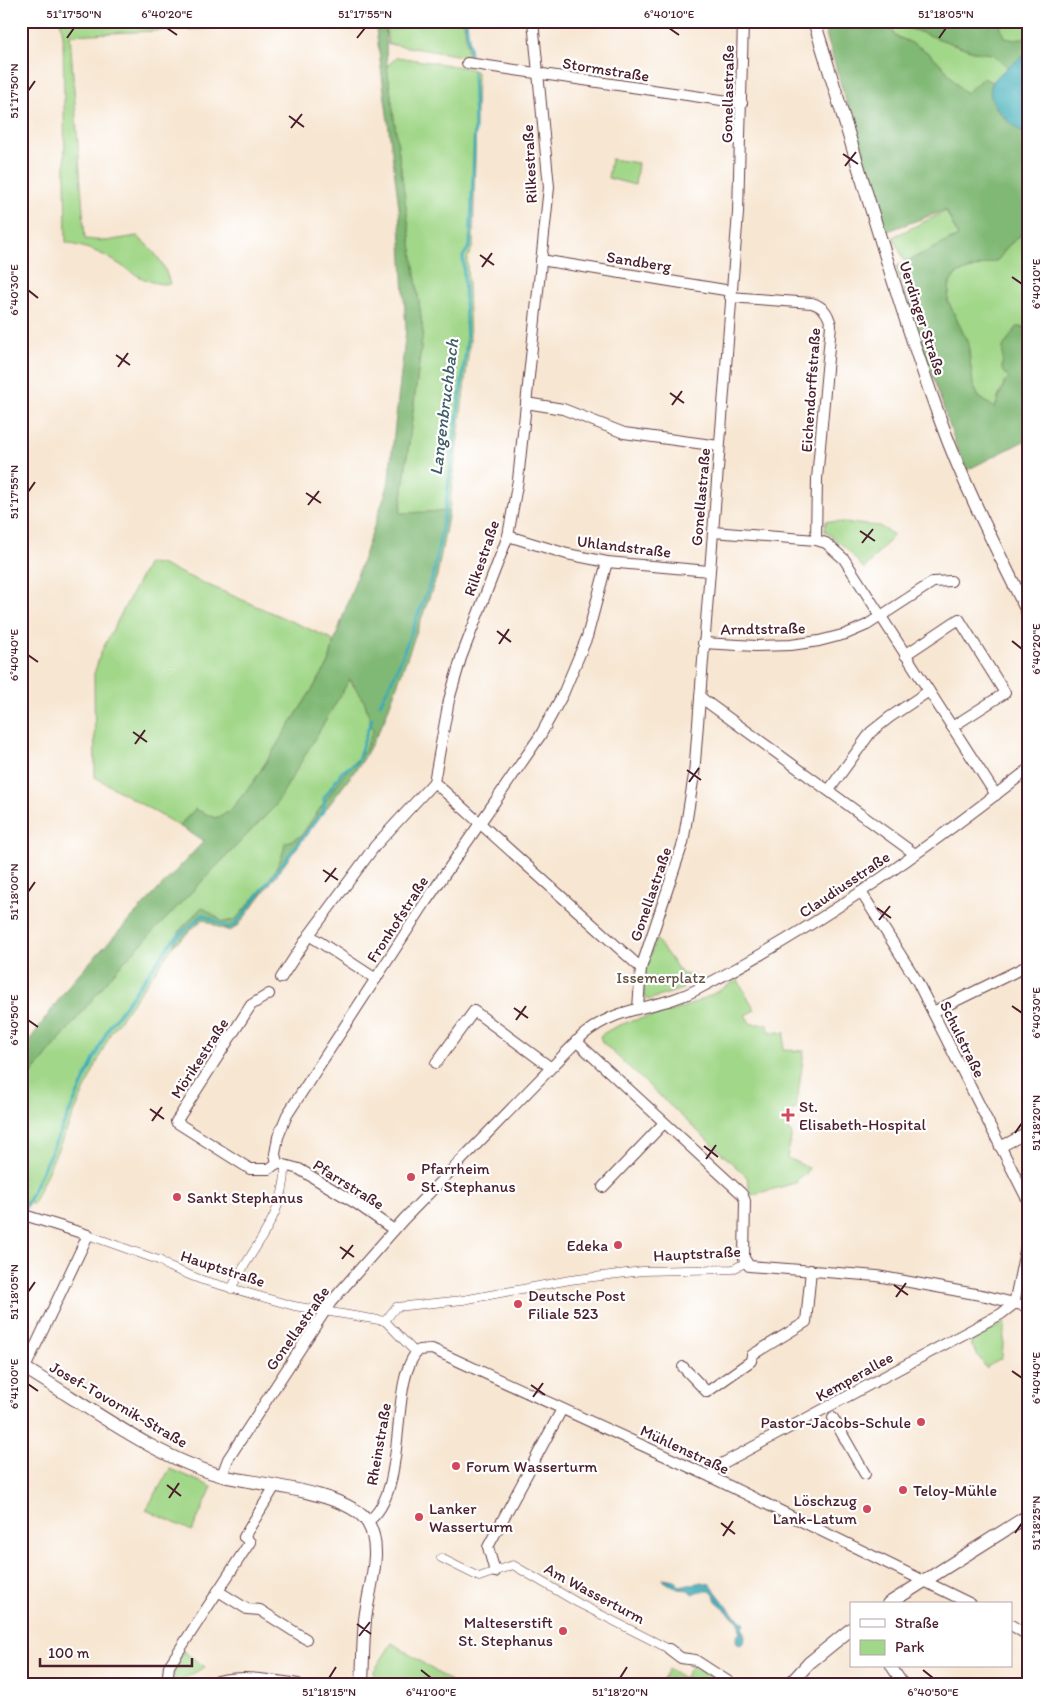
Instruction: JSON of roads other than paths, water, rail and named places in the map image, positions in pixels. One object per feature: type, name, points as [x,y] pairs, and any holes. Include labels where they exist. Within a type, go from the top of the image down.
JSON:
[{"type":"street","name":"Rilkestraße","points":[[434,782],[449,700],[461,658],[508,536],[518,480],[549,187],[533,21]]},
{"type":"street","name":"Gonellastraße","points":[[641,968],[683,843],[694,775],[739,188],[743,21]]},
{"type":"street","name":"Uerdinger Straße","points":[[814,21],[874,220],[941,423],[971,494],[1029,615]]},
{"type":"street","name":"Stormstraße","points":[[466,63],[742,103]]},
{"type":"street","name":"Sandberg","points":[[541,260],[731,294]]},
{"type":"street","name":"Eichendorffstraße","points":[[731,294],[812,303],[820,306],[829,316],[831,325],[817,479],[816,540]]},
{"type":"street","points":[[526,403],[563,409],[624,433],[720,446]]},
{"type":"street","points":[[713,532],[816,540],[826,543],[844,559],[996,795]]},
{"type":"street","name":"Uhlandstraße","points":[[508,536],[568,554],[606,562],[709,571]]},
{"type":"street","name":"Fronhofstraße","points":[[231,1289],[269,1225],[284,1188],[281,1164],[275,1154],[278,1137],[287,1115],[479,823],[540,736],[563,694],[586,637],[606,562]]},
{"type":"street","points":[[881,618],[933,582],[951,581]]},
{"type":"street","name":"Arndtstraße","points":[[703,643],[756,646],[800,644],[846,634],[881,618]]},
{"type":"street","points":[[906,655],[959,619],[1005,692],[952,727]]},
{"type":"street","points":[[828,790],[871,732],[890,716],[929,691]]},
{"type":"street","points":[[700,697],[915,854]]},
{"type":"street","name":"Claudiusstraße","points":[[662,1003],[698,990],[797,934],[915,854],[1029,769]]},
{"type":"street","points":[[281,978],[309,935],[375,846],[434,782],[641,968],[638,1008]]},
{"type":"street","name":"Schulstraße","points":[[861,892],[898,948],[933,1012],[1029,1203]]},
{"type":"street","points":[[309,935],[376,979]]},
{"type":"street","points":[[933,1012],[1029,965]]},
{"type":"street","name":"Mörikestraße","points":[[269,994],[251,1005],[176,1122],[250,1169],[269,1169],[281,1164]]},
{"type":"street","name":"Gonellastraße","points":[[222,1475],[228,1459],[323,1312],[394,1230],[550,1067],[593,1026],[610,1016],[662,1003]]},
{"type":"street","points":[[436,1063],[474,1011],[550,1067]]},
{"type":"street","points":[[576,1041],[742,1194],[745,1201],[746,1263]]},
{"type":"street","points":[[604,1187],[664,1123]]},
{"type":"street","points":[[1000,1147],[1029,1132]]},
{"type":"street","name":"Pfarrstraße","points":[[281,1164],[298,1170],[357,1204],[394,1230]]},
{"type":"street","name":"Hauptstraße","points":[[21,1214],[161,1260],[169,1267],[231,1289],[323,1312],[388,1324],[396,1307],[462,1300],[570,1280],[642,1271],[733,1269],[746,1263],[753,1268],[811,1270],[877,1276],[1029,1307]]},
{"type":"street","points":[[1014,1304],[1029,1232]]},
{"type":"street","points":[[21,1383],[23,1367],[88,1235]]},
{"type":"street","points":[[683,1367],[707,1392],[751,1361],[752,1355],[806,1322],[811,1270]]},
{"type":"street","name":"Kemperallee","points":[[711,1477],[716,1467],[992,1318],[1014,1304]]},
{"type":"street","points":[[388,1324],[416,1353]]},
{"type":"street","name":"Mühlenstraße","points":[[416,1353],[424,1348],[432,1349],[711,1477],[967,1602]]},
{"type":"street","name":"Rheinstraße","points":[[367,1522],[376,1516],[383,1506],[395,1456],[407,1372],[416,1353]]},
{"type":"street","name":"Josef-Tovornik-Straße","points":[[23,1367],[172,1456],[222,1475],[332,1499],[355,1509],[367,1522]]},
{"type":"street","points":[[495,1572],[488,1547],[562,1409]]},
{"type":"street","points":[[833,1418],[865,1474]]},
{"type":"street","points":[[172,1684],[168,1675],[169,1666],[250,1542],[244,1537],[275,1486]]},
{"type":"street","points":[[891,1602],[1029,1515]]},
{"type":"street","points":[[362,1684],[365,1620],[374,1560],[374,1544],[367,1522]]},
{"type":"street","name":"Am Wasserturm","points":[[441,1558],[479,1577],[513,1566],[669,1649],[681,1658],[695,1660],[732,1684]]},
{"type":"street","points":[[218,1591],[247,1609],[260,1610],[306,1639]]},
{"type":"street","points":[[1012,1626],[1029,1636]]},
{"type":"street","points":[[790,1684],[809,1663],[850,1630]]},
{"type":"street","points":[[892,1668],[902,1684]]},
{"type":"street","points":[[210,1684],[218,1680],[243,1678],[298,1684]]},
{"type":"water","points":[[1029,52],[1029,139],[1001,114],[991,98],[990,90],[1000,73]]},
{"type":"water","points":[[663,1578],[675,1580],[680,1587],[701,1582],[710,1584],[733,1614],[745,1623],[742,1628],[745,1637],[744,1643],[739,1645],[736,1641],[737,1635],[740,1633],[739,1622],[716,1602],[714,1594],[710,1591],[699,1591],[694,1594],[688,1590],[678,1589],[663,1581]]},
{"type":"waterway","name":"Langenbruchbach","points":[[466,21],[470,54]]},
{"type":"waterway","name":"Langenbruchbach","points":[[380,704],[396,672],[433,576],[445,511],[467,342],[463,256],[470,246],[475,124],[473,73]]},
{"type":"waterway","name":"Langenbruchbach","points":[[23,1212],[109,1027],[173,940],[203,915],[229,928],[235,925],[324,810],[324,798],[342,772],[357,762],[372,718]]},
{"type":"place","name":"St. Elisabeth-Hospital","points":[[788,1115]]},
{"type":"place","name":"Pfarrheim St. Stephanus","points":[[411,1177]]},
{"type":"place","name":"Sankt Stephanus","points":[[177,1197]]},
{"type":"place","name":"Edeka","points":[[618,1245]]},
{"type":"place","name":"Deutsche Post Filiale 523","points":[[518,1304]]},
{"type":"place","name":"Pastor-Jacobs-Schule","points":[[921,1422]]},
{"type":"place","name":"Forum Wasserturm","points":[[456,1466]]},
{"type":"place","name":"Teloy-Mühle","points":[[903,1490]]},
{"type":"place","name":"Löschzug Lank-Latum","points":[[867,1509]]},
{"type":"place","name":"Lanker Wasserturm","points":[[419,1517]]},
{"type":"place","name":"Malteserstift St. Stephanus","points":[[563,1631]]},
{"type":"park label","name":"Issemerplatz","points":[[661,977]]}]
